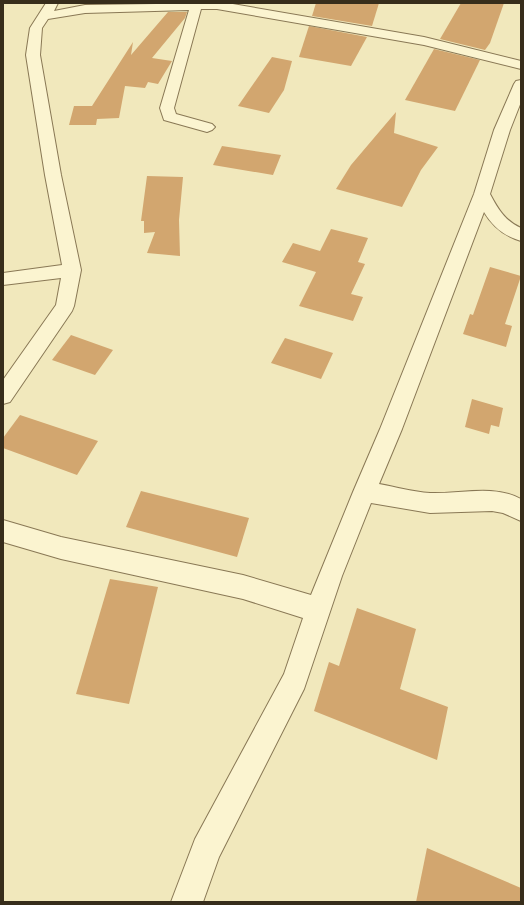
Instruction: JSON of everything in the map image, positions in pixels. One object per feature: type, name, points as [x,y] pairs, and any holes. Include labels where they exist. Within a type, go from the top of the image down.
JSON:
[{"type":"street","points":[[3,396],[65,306],[72,270],[53,175],[33,55],[36,28],[49,9],[217,5],[424,41],[521,65]]},
{"type":"street","points":[[196,6],[167,108],[169,117],[206,127]]},
{"type":"street","points":[[186,902],[206,850],[296,680],[330,576],[391,429],[482,194],[502,130],[515,112],[521,84]]},
{"type":"street","points":[[482,194],[494,217],[507,230],[521,235]]},
{"type":"street","points":[[3,279],[72,270]]},
{"type":"street","points":[[364,492],[430,503],[492,500],[507,503],[521,511]]},
{"type":"street","points":[[3,531],[61,548],[243,587],[319,610]]},
{"type":"building","points":[[316,3],[379,3],[372,26],[312,16]]},
{"type":"building","points":[[461,3],[504,3],[490,43],[485,50],[440,39]]},
{"type":"building","points":[[168,12],[187,12],[185,18],[152,58],[172,61],[158,84],[148,82],[145,88],[125,86],[119,118],[97,119],[96,125],[69,125],[74,106],[92,106],[133,42],[131,55]]},
{"type":"building","points":[[309,26],[367,37],[351,66],[299,57]]},
{"type":"building","points":[[434,49],[480,60],[455,111],[405,100]]},
{"type":"building","points":[[272,57],[292,61],[284,90],[269,113],[238,106]]},
{"type":"building","points":[[396,112],[394,133],[438,147],[421,170],[402,207],[336,189],[351,165]]},
{"type":"building","points":[[222,146],[281,155],[273,175],[213,165]]},
{"type":"building","points":[[147,176],[183,177],[179,220],[180,256],[147,253],[155,232],[144,233],[144,221],[141,221]]},
{"type":"building","points":[[331,229],[368,238],[358,262],[365,264],[351,294],[363,297],[353,321],[299,306],[316,272],[282,262],[293,243],[320,251]]},
{"type":"building","points":[[490,267],[521,276],[505,324],[512,326],[506,347],[463,334],[470,314],[473,315]]},
{"type":"building","points":[[71,335],[113,350],[95,375],[52,360]]},
{"type":"building","points":[[285,338],[333,353],[321,379],[271,363]]},
{"type":"building","points":[[472,399],[503,408],[499,427],[491,425],[489,434],[465,427]]},
{"type":"building","points":[[20,415],[98,441],[77,475],[3,448],[3,438]]},
{"type":"building","points":[[141,491],[249,518],[237,557],[126,527]]},
{"type":"building","points":[[110,579],[158,587],[129,704],[76,694]]},
{"type":"building","points":[[357,608],[416,629],[400,689],[448,707],[437,760],[314,711],[329,662],[339,666]]},
{"type":"building","points":[[427,848],[521,888],[521,902],[416,902]]}]
